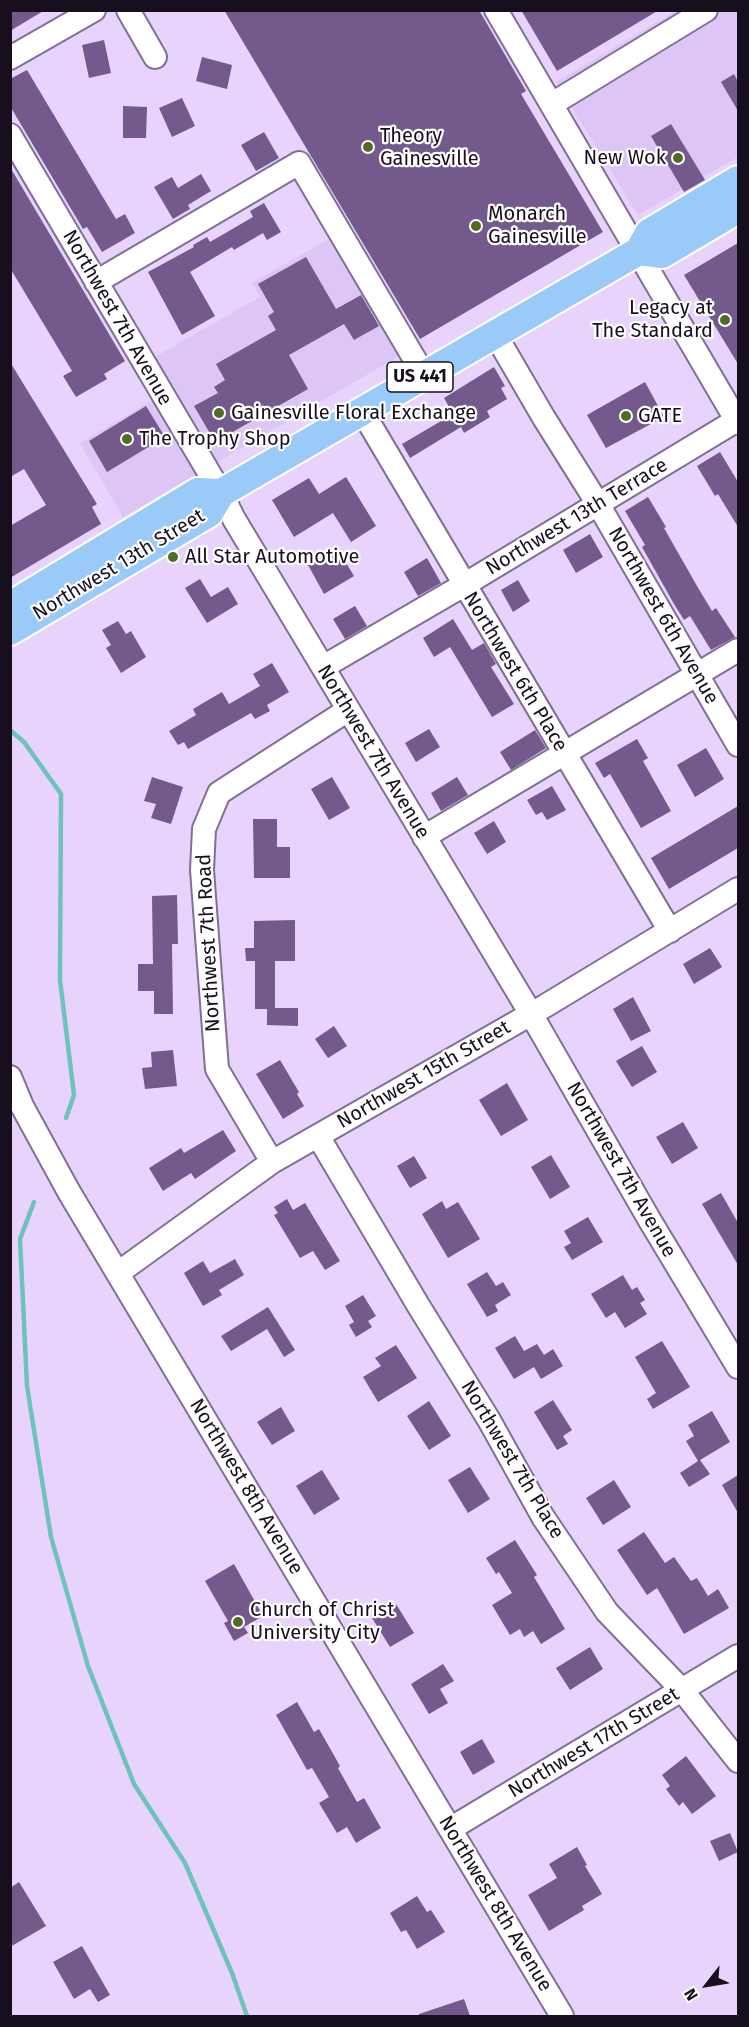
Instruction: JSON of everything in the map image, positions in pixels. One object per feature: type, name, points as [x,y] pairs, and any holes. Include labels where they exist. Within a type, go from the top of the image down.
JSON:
[{"type":"main road","name":"Northwest 13th Street","points":[[10,631],[209,513],[221,493],[639,251],[649,233],[738,180]]},
{"type":"main road","name":"Northwest 13th Street","points":[[639,251],[662,254],[738,209]]},
{"type":"main road","name":"Northwest 13th Street","points":[[10,606],[198,492],[221,493]]},
{"type":"street","points":[[10,58],[94,10]]},
{"type":"street","points":[[128,10],[155,57]]},
{"type":"street","points":[[496,10],[738,422]]},
{"type":"street","points":[[552,104],[675,19],[706,10]]},
{"type":"street","name":"Northwest 7th Avenue","points":[[10,135],[221,493],[234,519],[531,1014],[649,1219],[738,1367]]},
{"type":"street","points":[[96,282],[299,163],[424,375]]},
{"type":"street","name":"Northwest 6th Avenue","points":[[495,334],[598,504],[738,745]]},
{"type":"street","name":"Northwest 6th Place","points":[[362,411],[670,931]]},
{"type":"street","name":"Northwest 13th Terrace","points":[[323,668],[738,422]]},
{"type":"street","points":[[424,837],[738,650]]},
{"type":"street","name":"Northwest 7th Road","points":[[272,1162],[217,1069],[202,870],[204,829],[219,793],[348,710]]},
{"type":"street","name":"Northwest 15th Street","points":[[118,1273],[272,1162],[531,1014],[738,891]]},
{"type":"street","name":"Northwest 8th Avenue","points":[[10,1077],[22,1106],[69,1192],[562,2016]]},
{"type":"street","name":"Northwest 7th Place","points":[[318,1136],[489,1420],[543,1517],[607,1612],[682,1690],[738,1761]]},
{"type":"street","name":"Northwest 17th Street","points":[[450,1829],[738,1656]]},
{"type":"shaded area","points":[[676,11],[738,11],[738,157],[638,215],[556,82]]},
{"type":"shaded area","points":[[346,229],[416,346],[123,517],[80,443],[173,388],[155,357],[260,297],[252,283]]},
{"type":"building","points":[[10,10],[45,10],[10,31]]},
{"type":"building","points":[[224,10],[479,10],[526,91],[521,94],[603,232],[420,339]]},
{"type":"building","points":[[521,10],[659,10],[557,71]]},
{"type":"building","points":[[104,40],[111,73],[89,78],[82,45]]},
{"type":"building","points":[[202,57],[232,65],[227,89],[196,81]]},
{"type":"building","points":[[27,70],[116,219],[125,214],[135,233],[102,252],[87,227],[83,229],[10,106],[10,79]]},
{"type":"building","points":[[734,74],[738,82],[738,111],[721,82]]},
{"type":"building","points":[[182,98],[195,126],[172,137],[159,108]]},
{"type":"building","points":[[123,106],[147,107],[146,138],[123,138]]},
{"type":"building","name":"New Wok","points":[[671,124],[705,180],[684,192],[651,136]]},
{"type":"building","points":[[264,132],[279,158],[256,171],[241,145]]},
{"type":"building","points":[[10,167],[125,361],[104,374],[107,379],[76,397],[63,376],[72,371],[10,268]]},
{"type":"building","points":[[201,174],[211,191],[188,205],[190,209],[173,219],[154,187],[172,177],[178,188]]},
{"type":"building","points":[[264,203],[281,232],[267,240],[263,233],[234,250],[232,247],[190,272],[215,316],[182,335],[148,272],[194,247],[193,245],[207,237],[210,242],[253,217],[250,211]]},
{"type":"building","name":"Legacy at The Standard","points":[[738,243],[738,364],[684,275]]},
{"type":"building","points":[[306,257],[336,309],[361,295],[379,326],[354,340],[344,324],[289,355],[308,389],[215,442],[194,406],[218,393],[214,387],[225,380],[216,364],[276,330],[268,316],[274,312],[258,284]]},
{"type":"building","points":[[10,362],[97,504],[92,507],[101,524],[10,578],[10,526],[46,505],[24,469],[10,477]]},
{"type":"building","points":[[494,367],[505,386],[501,388],[507,399],[487,411],[490,417],[464,433],[461,427],[410,458],[402,444],[453,414],[444,398]]},
{"type":"building","name":"GATE","points":[[645,382],[664,417],[606,448],[587,415]]},
{"type":"building","name":"The Trophy Shop","points":[[146,406],[165,437],[107,472],[89,441]]},
{"type":"building","points":[[720,452],[738,482],[738,527],[718,494],[715,496],[697,466]]},
{"type":"building","points":[[346,477],[376,526],[351,542],[333,513],[294,537],[272,500],[309,478],[319,494]]},
{"type":"building","points":[[648,497],[712,611],[716,608],[735,637],[711,650],[690,616],[684,620],[674,604],[642,547],[645,545],[625,511]]},
{"type":"building","points":[[590,534],[603,557],[576,573],[563,550]]},
{"type":"building","points":[[337,548],[354,576],[324,594],[308,565]]},
{"type":"building","points":[[427,558],[441,583],[418,596],[404,572]]},
{"type":"building","points":[[200,579],[211,597],[228,587],[238,604],[207,623],[185,588]]},
{"type":"building","points":[[518,580],[530,601],[513,612],[501,590]]},
{"type":"building","points":[[355,606],[367,626],[345,639],[333,619]]},
{"type":"building","points":[[453,619],[472,650],[484,643],[496,664],[491,667],[514,704],[492,717],[450,647],[434,657],[423,638]]},
{"type":"building","points":[[118,621],[126,634],[131,631],[146,657],[121,673],[106,648],[111,645],[102,630]]},
{"type":"building","points":[[272,663],[289,692],[267,705],[270,711],[255,719],[251,713],[188,749],[184,742],[178,745],[169,731],[196,715],[193,709],[222,692],[229,704],[260,686],[253,674]]},
{"type":"building","points":[[429,729],[440,747],[416,762],[405,743]]},
{"type":"building","points":[[535,730],[546,748],[511,770],[500,752]]},
{"type":"building","points":[[637,739],[648,758],[643,761],[671,811],[641,828],[610,774],[604,778],[595,763]]},
{"type":"building","points":[[706,748],[724,779],[695,797],[677,765]]},
{"type":"building","points":[[152,777],[183,787],[171,824],[151,818],[156,804],[144,801]]},
{"type":"building","points":[[332,777],[350,808],[329,820],[311,789]]},
{"type":"building","points":[[457,777],[468,795],[441,811],[431,793]]},
{"type":"building","points":[[552,786],[566,810],[547,820],[542,812],[536,815],[527,800]]},
{"type":"building","points":[[738,806],[738,848],[669,889],[651,858]]},
{"type":"building","points":[[253,819],[277,819],[277,847],[290,847],[290,878],[254,878]]},
{"type":"building","points":[[494,821],[506,842],[487,854],[474,833]]},
{"type":"building","points":[[177,895],[178,944],[172,944],[173,1014],[154,1014],[154,991],[138,991],[138,964],[153,964],[152,896]]},
{"type":"building","points":[[295,920],[295,961],[275,961],[275,1008],[298,1008],[298,1026],[267,1025],[267,1009],[255,1009],[255,961],[246,961],[245,948],[254,948],[254,921]]},
{"type":"building","points":[[710,948],[722,967],[694,984],[683,964]]},
{"type":"building","points":[[633,997],[651,1031],[631,1041],[613,1009]]},
{"type":"building","points":[[334,1026],[347,1046],[328,1058],[315,1039]]},
{"type":"building","points":[[642,1046],[657,1072],[632,1087],[616,1061]]},
{"type":"building","points":[[173,1050],[177,1086],[145,1089],[142,1068],[152,1067],[151,1052]]},
{"type":"building","points":[[280,1060],[299,1092],[297,1094],[304,1106],[283,1119],[256,1074]]},
{"type":"building","points":[[507,1083],[528,1120],[501,1136],[479,1100]]},
{"type":"building","points":[[683,1122],[698,1148],[672,1164],[656,1137]]},
{"type":"building","points":[[223,1130],[236,1151],[195,1179],[191,1173],[163,1191],[149,1168],[181,1148],[184,1153]]},
{"type":"building","points":[[551,1155],[570,1187],[550,1199],[531,1167]]},
{"type":"building","points":[[414,1156],[427,1178],[410,1188],[397,1166]]},
{"type":"building","points":[[721,1193],[738,1223],[738,1265],[702,1204]]},
{"type":"building","points":[[287,1199],[293,1210],[305,1203],[340,1261],[325,1270],[313,1251],[300,1258],[274,1215],[278,1213],[274,1207]]},
{"type":"building","points":[[442,1201],[446,1209],[458,1202],[480,1239],[448,1258],[422,1214]]},
{"type":"building","points":[[588,1217],[603,1242],[572,1260],[564,1247],[571,1243],[564,1231]]},
{"type":"building","points":[[235,1259],[244,1275],[219,1290],[222,1295],[203,1306],[184,1273],[203,1261],[210,1273]]},
{"type":"building","points":[[487,1272],[496,1286],[503,1282],[511,1295],[495,1305],[498,1311],[487,1317],[467,1284]]},
{"type":"building","points":[[623,1275],[632,1290],[637,1287],[645,1300],[640,1303],[647,1314],[625,1328],[615,1312],[606,1318],[591,1294]]},
{"type":"building","points":[[363,1295],[376,1316],[368,1321],[372,1327],[356,1337],[349,1325],[354,1322],[345,1306]]},
{"type":"building","points":[[268,1307],[295,1350],[284,1357],[267,1329],[231,1351],[221,1336]]},
{"type":"building","points":[[515,1336],[524,1351],[537,1344],[544,1355],[553,1349],[563,1366],[541,1379],[534,1367],[514,1379],[495,1348]]},
{"type":"building","points":[[662,1341],[690,1387],[653,1409],[647,1399],[656,1393],[635,1357]]},
{"type":"building","points":[[396,1345],[417,1378],[378,1402],[363,1377],[381,1366],[375,1358]]},
{"type":"building","points":[[553,1400],[572,1430],[563,1436],[568,1444],[557,1450],[534,1412]]},
{"type":"building","points":[[429,1401],[451,1436],[429,1450],[407,1416]]},
{"type":"building","points":[[281,1407],[295,1431],[272,1445],[257,1422]]},
{"type":"building","points":[[712,1411],[730,1442],[700,1460],[710,1474],[689,1487],[680,1473],[698,1461],[686,1441],[694,1436],[688,1425]]},
{"type":"building","points":[[470,1467],[490,1499],[468,1513],[448,1480]]},
{"type":"building","points":[[322,1470],[340,1499],[314,1515],[296,1486]]},
{"type":"building","points":[[738,1475],[738,1513],[722,1485]]},
{"type":"building","points":[[614,1480],[631,1507],[603,1525],[586,1498]]},
{"type":"building","points":[[644,1532],[665,1563],[674,1557],[691,1581],[697,1578],[708,1596],[718,1589],[729,1608],[684,1634],[657,1588],[647,1595],[617,1550]]},
{"type":"building","points":[[515,1540],[537,1575],[534,1577],[565,1629],[541,1644],[533,1631],[524,1637],[520,1629],[510,1635],[492,1605],[512,1593],[499,1572],[496,1574],[486,1558]]},
{"type":"building","points":[[234,1564],[263,1616],[244,1627],[248,1633],[234,1641],[224,1623],[228,1621],[205,1581]]},
{"type":"building","points":[[396,1604],[414,1633],[390,1647],[372,1618]]},
{"type":"building","points":[[590,1647],[603,1669],[570,1690],[556,1668]]},
{"type":"building","points":[[443,1664],[454,1681],[440,1689],[448,1703],[429,1714],[411,1684]]},
{"type":"building","points":[[297,1702],[314,1732],[319,1729],[357,1802],[364,1798],[381,1828],[356,1843],[347,1827],[337,1833],[319,1803],[329,1797],[312,1768],[307,1770],[276,1715]]},
{"type":"building","points":[[482,1739],[495,1762],[473,1775],[460,1752]]},
{"type":"building","points":[[686,1756],[716,1796],[692,1814],[683,1802],[679,1806],[666,1789],[670,1786],[662,1775]]},
{"type":"building","points":[[730,1833],[738,1852],[719,1861],[710,1841]]},
{"type":"building","points":[[577,1847],[587,1865],[585,1866],[602,1894],[582,1906],[584,1910],[549,1931],[528,1895],[557,1878],[549,1864]]},
{"type":"building","points":[[19,1882],[46,1926],[10,1947],[10,1888]]},
{"type":"building","points":[[417,1896],[427,1912],[431,1910],[445,1932],[417,1949],[406,1930],[401,1932],[390,1913]]},
{"type":"building","points":[[82,1946],[110,1995],[98,2002],[90,1989],[74,1999],[53,1962]]},
{"type":"building","points":[[464,1999],[470,2016],[419,2016],[419,2014]]},
{"type":"waterway","points":[[10,730],[24,742],[61,794],[60,980],[74,1095],[66,1118]]},
{"type":"waterway","points":[[34,1202],[20,1239],[27,1386],[51,1537],[88,1666],[134,1784],[185,1863],[232,1973],[247,2016]]},
{"type":"place","name":"Theory Gainesville","points":[[368,147]]},
{"type":"place","name":"New Wok","points":[[678,158]]},
{"type":"place","name":"Monarch Gainesville","points":[[476,226]]},
{"type":"place","name":"Legacy at The Standard","points":[[725,320]]},
{"type":"place","name":"Gainesville Floral Exchange","points":[[219,413]]},
{"type":"place","name":"GATE","points":[[626,416]]},
{"type":"place","name":"The Trophy Shop","points":[[127,439]]},
{"type":"place","name":"All Star Automotive","points":[[173,557]]},
{"type":"place","name":"Church of Christ University City","points":[[238,1622]]}]
